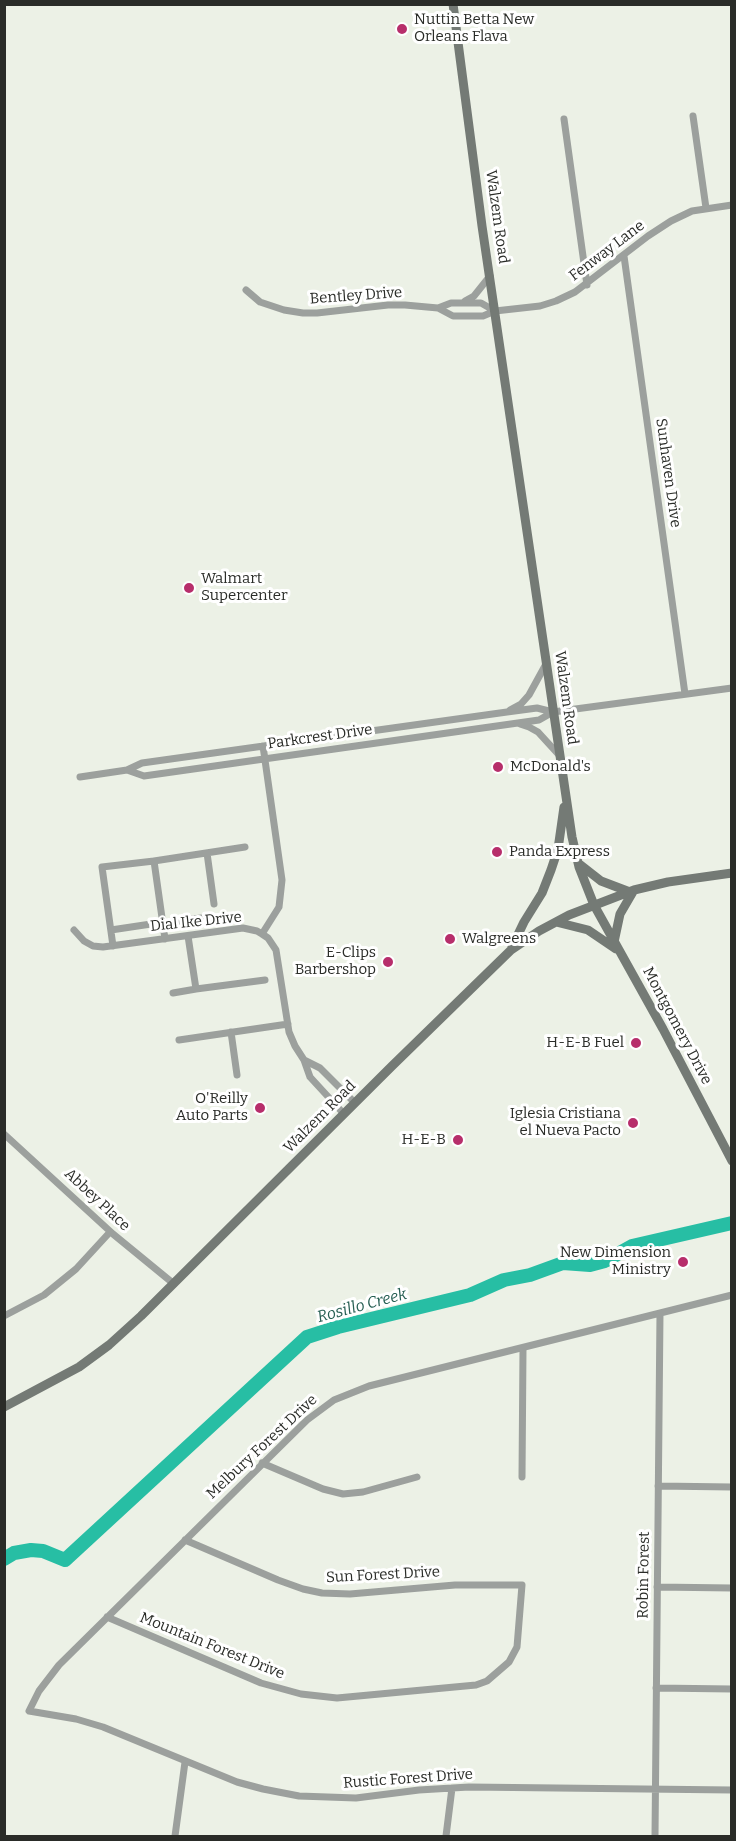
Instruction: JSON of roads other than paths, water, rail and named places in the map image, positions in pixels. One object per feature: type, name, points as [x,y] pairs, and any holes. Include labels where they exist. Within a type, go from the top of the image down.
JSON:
[{"type":"main road","name":"Walzem Road","points":[[4,1407],[79,1367],[109,1345],[174,1284],[511,950],[556,922],[594,905],[578,863],[566,799],[453,4]]},
{"type":"main road","points":[[511,950],[524,922],[542,893],[551,870],[558,849],[566,799]]},
{"type":"main road","points":[[578,863],[601,881],[632,891]]},
{"type":"main road","points":[[594,905],[632,891],[668,882],[732,873]]},
{"type":"main road","points":[[614,942],[620,914],[632,891]]},
{"type":"main road","name":"Montgomery Drive","points":[[594,905],[663,1029],[732,1161]]},
{"type":"main road","points":[[556,922],[588,930],[620,952]]},
{"type":"street","points":[[693,116],[706,208]]},
{"type":"street","points":[[564,119],[587,285]]},
{"type":"street","name":"Fenway Lane","points":[[495,311],[540,306],[567,297],[587,285],[648,236],[671,221],[692,211],[732,205]]},
{"type":"street","name":"Sunhaven Drive","points":[[624,256],[685,694]]},
{"type":"street","name":"Bentley Drive","points":[[460,303],[474,296],[490,276]]},
{"type":"street","name":"Bentley Drive","points":[[246,290],[260,302],[284,310],[303,312],[328,312],[388,305],[438,308],[451,303],[481,303],[495,311]]},
{"type":"street","name":"Bentley Drive","points":[[438,308],[453,316],[482,316],[495,311]]},
{"type":"street","points":[[507,712],[521,704],[529,695],[546,664]]},
{"type":"street","name":"Parkcrest Drive","points":[[127,770],[144,776],[538,720],[553,712],[732,688]]},
{"type":"street","name":"Parkcrest Drive","points":[[80,777],[127,770],[142,763],[507,712],[537,708],[553,712]]},
{"type":"street","points":[[517,723],[537,732],[560,755]]},
{"type":"street","points":[[262,934],[279,907],[282,880],[263,746]]},
{"type":"street","points":[[142,763],[144,776]]},
{"type":"street","points":[[113,946],[102,867],[245,847]]},
{"type":"street","points":[[207,853],[213,904]]},
{"type":"street","points":[[154,861],[165,939]]},
{"type":"street","points":[[163,923],[201,918]]},
{"type":"street","points":[[111,930],[151,924]]},
{"type":"street","name":"Dial Ike Drive","points":[[74,930],[84,941],[93,946],[103,947],[243,928],[257,930],[268,938],[276,950],[288,1024],[295,1046],[304,1059],[310,1077],[344,1114]]},
{"type":"street","points":[[188,936],[196,989]]},
{"type":"street","points":[[173,993],[265,980]]},
{"type":"street","points":[[179,1040],[288,1024]]},
{"type":"street","points":[[231,1032],[237,1075]]},
{"type":"street","name":"Dial Ike Drive","points":[[304,1059],[320,1068],[356,1103]]},
{"type":"street","name":"Abbey Place","points":[[4,1134],[110,1232],[174,1284]]},
{"type":"street","points":[[4,1316],[44,1295],[76,1269],[110,1232]]},
{"type":"street","name":"Melbury Forest Drive","points":[[29,1711],[39,1691],[59,1665],[307,1420],[341,1396],[369,1386],[732,1295]]},
{"type":"street","name":"Robin Forest","points":[[655,1836],[660,1313]]},
{"type":"street","points":[[522,1477],[523,1349]]},
{"type":"street","points":[[262,1463],[323,1489],[342,1494],[363,1492],[417,1477]]},
{"type":"street","points":[[658,1486],[732,1487]]},
{"type":"street","name":"Sun Forest Drive","points":[[185,1540],[278,1581],[322,1593],[350,1594],[455,1585],[522,1585]]},
{"type":"street","name":"Mountain Forest Drive","points":[[107,1617],[261,1683],[301,1694],[337,1698],[465,1687],[487,1681],[509,1662],[517,1647],[520,1634],[522,1585]]},
{"type":"street","points":[[657,1587],[732,1588]]},
{"type":"street","points":[[656,1688],[732,1689]]},
{"type":"street","name":"Rustic Forest Drive","points":[[29,1711],[76,1719],[103,1727],[237,1782],[263,1789],[324,1798],[370,1798],[420,1790],[452,1788],[732,1790]]},
{"type":"street","points":[[175,1836],[185,1762]]},
{"type":"street","points":[[446,1836],[452,1788]]},
{"type":"waterway","name":"Rosillo Creek","points":[[4,1559],[14,1553],[31,1550],[43,1551],[65,1560],[307,1337],[338,1327],[470,1295],[504,1280],[530,1275],[563,1263],[590,1265],[605,1261],[632,1246],[732,1223]]},
{"type":"place","name":"Nuttin Betta New Orleans Flava","points":[[402,29]]},
{"type":"place","name":"Walmart Supercenter","points":[[189,588]]},
{"type":"place","name":"McDonald's","points":[[498,767]]},
{"type":"place","name":"Panda Express","points":[[497,852]]},
{"type":"place","name":"Walgreens","points":[[450,939]]},
{"type":"place","name":"E-Clips Barbershop","points":[[388,962]]},
{"type":"place","name":"H-E-B Fuel","points":[[636,1043]]},
{"type":"place","name":"O'Reilly Auto Parts","points":[[260,1108]]},
{"type":"place","name":"Iglesia Cristiana el Nueva Pacto","points":[[633,1123]]},
{"type":"place","name":"H-E-B","points":[[458,1140]]},
{"type":"place","name":"New Dimension Ministry","points":[[683,1262]]}]
